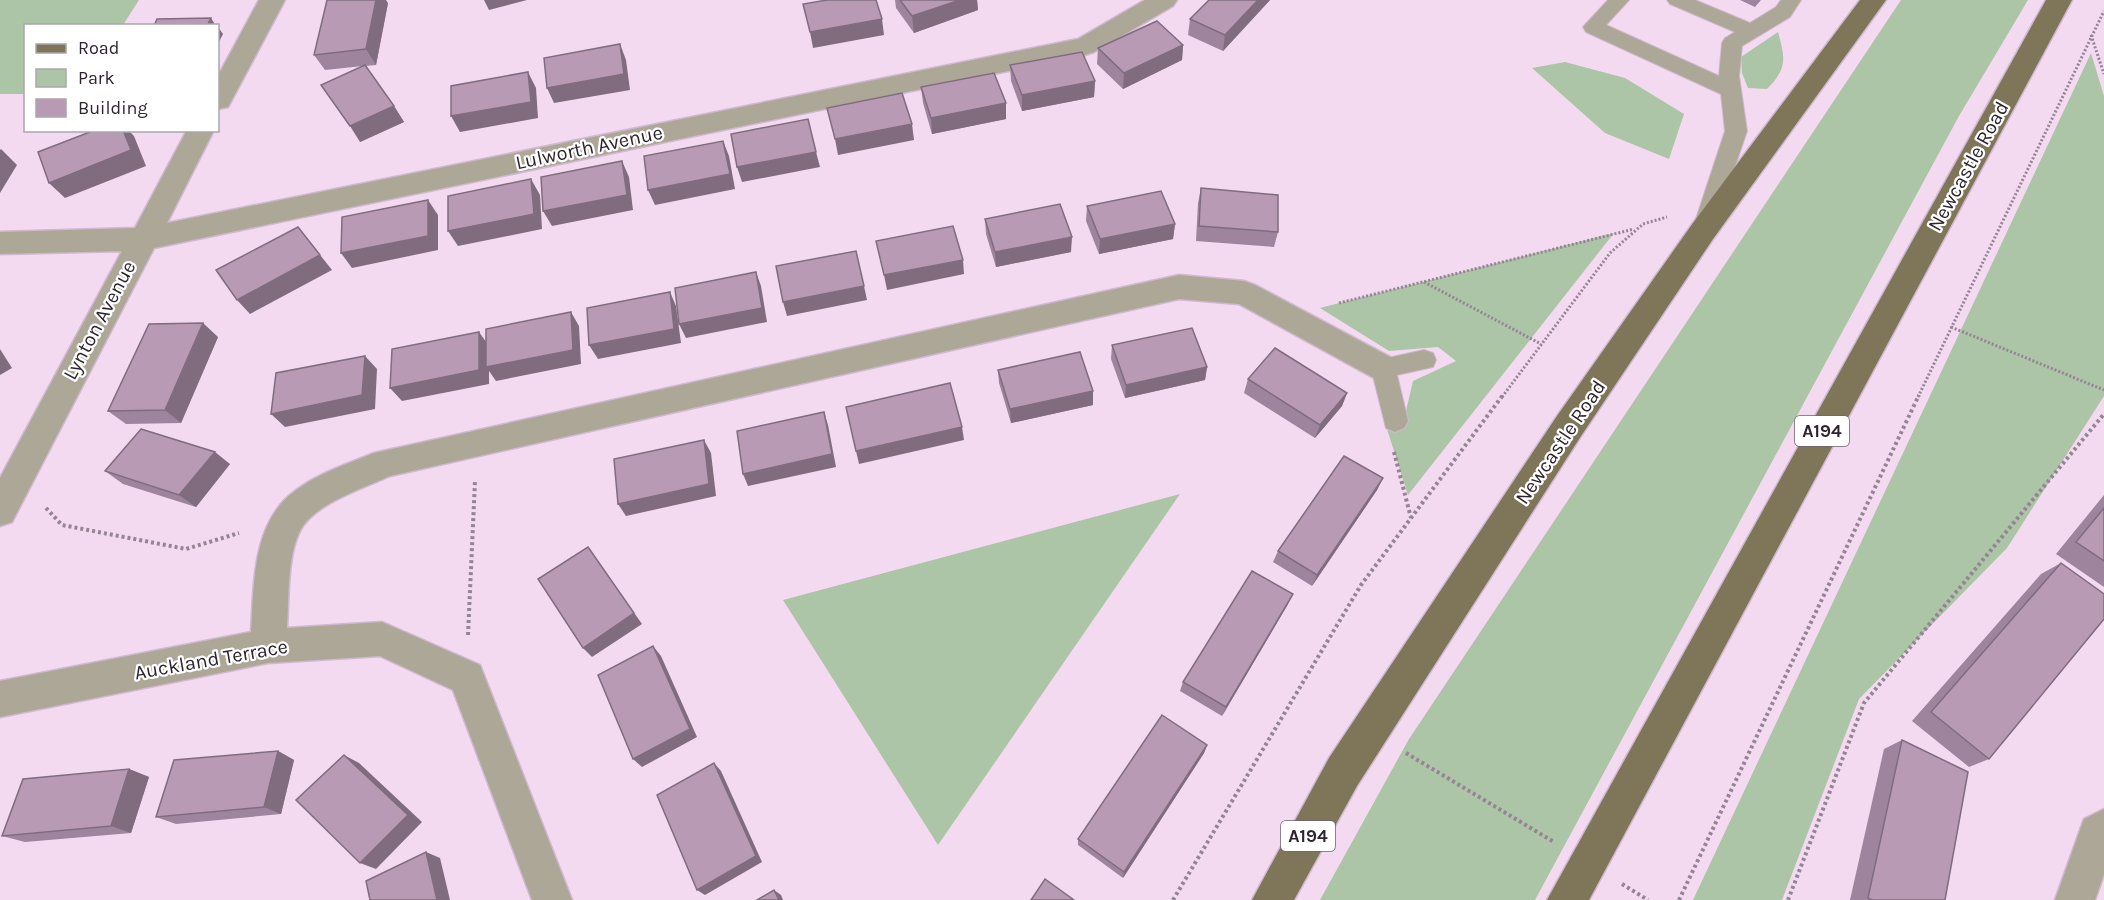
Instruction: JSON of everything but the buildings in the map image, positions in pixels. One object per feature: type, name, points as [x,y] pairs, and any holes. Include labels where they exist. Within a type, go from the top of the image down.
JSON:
[{"type":"main road","name":"Newcastle Road","points":[[1272,900],[1343,772],[1569,426],[1703,231],[1873,0]]},
{"type":"main road","name":"Newcastle Road","points":[[1567,900],[1586,861],[2059,0]]},
{"type":"street","points":[[219,98],[272,0]]},
{"type":"street","name":"Lulworth Avenue","points":[[0,243],[142,239],[1085,46],[1164,0]]},
{"type":"street","name":"Lynton Avenue","points":[[0,511],[200,132]]},
{"type":"street","points":[[268,646],[277,548],[289,518],[319,492],[386,463],[1179,287],[1244,293],[1383,368]]},
{"type":"street","name":"Auckland Terrace","points":[[0,699],[268,646],[382,639],[467,678]]},
{"type":"street","points":[[467,678],[552,900]]},
{"type":"street","points":[[2075,900],[2098,833],[2104,829]]},
{"type":"lane","points":[[1619,0],[1593,27],[1730,90]]},
{"type":"lane","points":[[1677,0],[1751,31]]},
{"type":"lane","points":[[1703,231],[1736,131],[1729,76],[1732,43],[1783,12],[1791,0]]},
{"type":"lane","points":[[1395,421],[1383,368],[1424,360]]},
{"type":"path","points":[[1679,900],[2091,34],[2104,11]]},
{"type":"path","points":[[2091,34],[2104,74]]},
{"type":"path","points":[[1173,900],[1361,585],[1610,253],[1643,224],[1670,216]]},
{"type":"path","points":[[1289,316],[1638,229]]},
{"type":"path","points":[[1423,282],[1541,344]]},
{"type":"path","points":[[1951,327],[2104,390]]},
{"type":"path","points":[[1788,900],[1864,703],[2104,414]]},
{"type":"path","points":[[1395,421],[1387,423],[1411,518]]},
{"type":"path","points":[[467,678],[476,443]]},
{"type":"path","points":[[17,479],[62,525],[186,549],[289,518]]},
{"type":"path","points":[[1370,731],[1648,900]]},
{"type":"green space","points":[[0,0],[139,0],[124,24],[24,24],[24,94],[0,94]]},
{"type":"green space","points":[[1901,0],[2028,0],[1959,116],[1535,900],[1320,900],[1409,739]]},
{"type":"green space","points":[[1778,32],[1783,56],[1779,75],[1767,89],[1748,88],[1742,73],[1741,57]]},
{"type":"green space","points":[[2091,53],[2104,96],[2104,396],[2007,548],[1859,699],[1782,900],[1693,900]]},
{"type":"green space","points":[[1565,62],[1625,78],[1684,114],[1669,159],[1605,133],[1532,68]]},
{"type":"green space","points":[[1614,233],[1408,495],[1386,426],[1402,428],[1413,381],[1456,361],[1438,347],[1389,351],[1320,308]]},
{"type":"green space","points":[[1180,494],[938,845],[783,600]]}]
